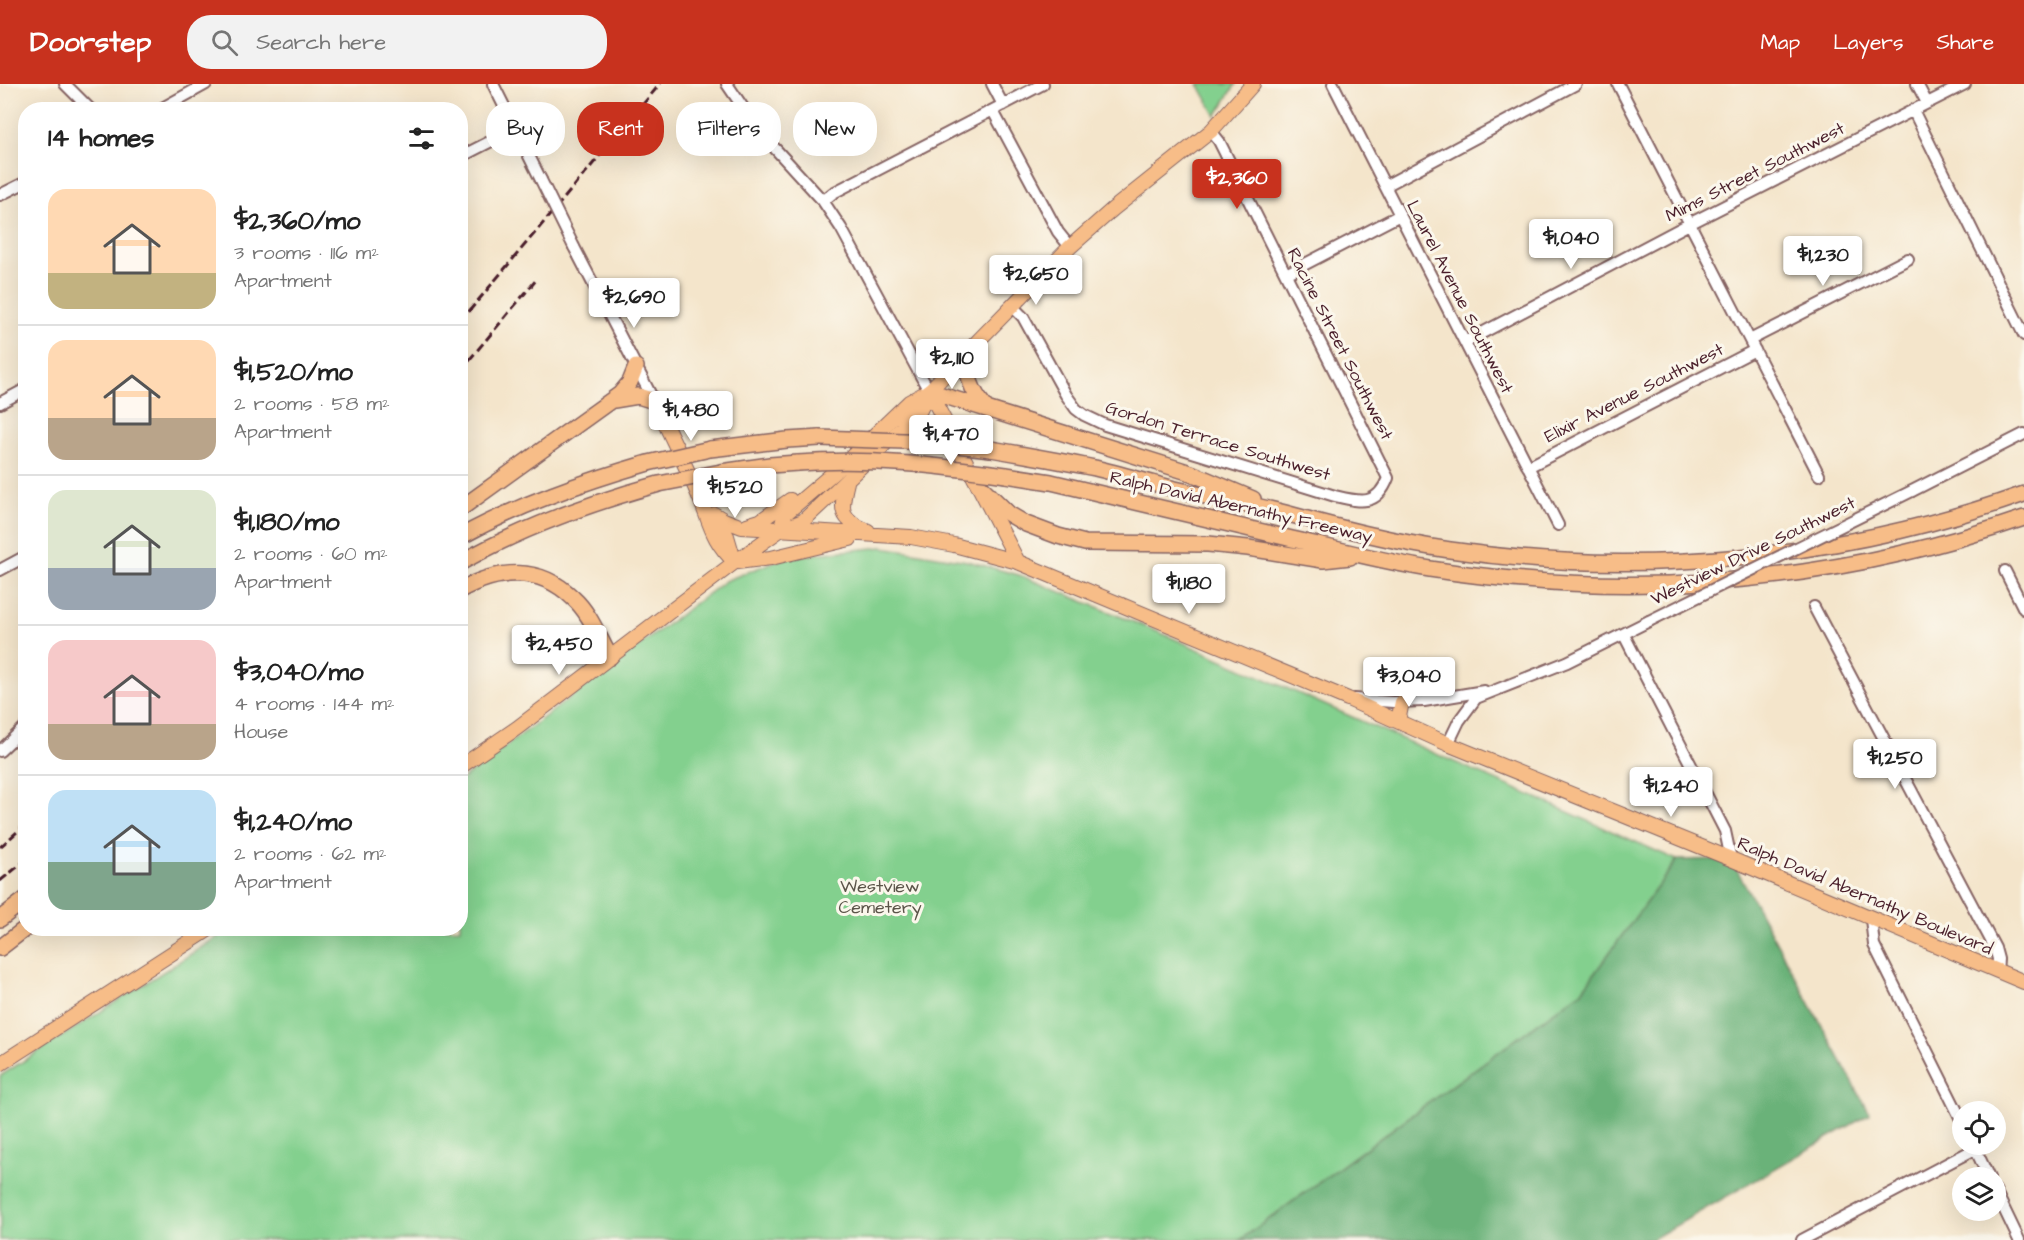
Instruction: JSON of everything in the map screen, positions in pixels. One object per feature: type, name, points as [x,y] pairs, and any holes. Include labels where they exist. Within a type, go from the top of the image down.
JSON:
[{"type":"highway","points":[[966,354],[968,379],[975,395],[986,408]]},
{"type":"highway","points":[[468,503],[626,389],[636,367]]},
{"type":"highway","points":[[929,391],[1191,473],[1284,513]]},
{"type":"highway","points":[[612,400],[639,396],[654,401]]},
{"type":"highway","name":"Ralph David Abernathy Freeway","points":[[468,533],[551,495],[648,463],[710,449],[820,438],[931,442],[991,449],[1095,468],[1196,494],[1284,513],[1324,525],[1451,550],[1556,560],[1655,562],[1752,556],[1841,543],[1921,526],[2024,494]]},
{"type":"highway","name":"Ralph David Abernathy Freeway","points":[[468,559],[566,513],[617,496],[659,484],[721,472],[798,463],[887,461],[936,465],[1051,482],[1364,556],[1429,568],[1554,582],[1604,584],[1743,580],[1860,563],[1949,542],[2024,518]]},
{"type":"highway","points":[[979,485],[1009,514],[1026,524],[1085,543],[1208,544],[1323,560],[1364,556]]},
{"type":"highway","points":[[468,586],[501,574],[530,575],[549,582],[574,598],[610,657]]},
{"type":"highway","points":[[0,919],[18,904]]},
{"type":"highway","points":[[0,948],[18,934]]},
{"type":"main road","points":[[780,530],[784,514],[845,463],[909,402],[929,391],[1070,247],[1113,209],[1211,131],[1253,84]]},
{"type":"main road","points":[[468,762],[517,728],[735,562],[780,530],[803,521],[847,482],[920,410],[929,391]]},
{"type":"main road","points":[[929,391],[1018,562]]},
{"type":"main road","points":[[714,514],[742,527],[760,521],[791,499],[905,397],[929,391]]},
{"type":"main road","points":[[654,401],[722,550],[735,562],[771,558],[873,534]]},
{"type":"main road","points":[[902,428],[930,422],[942,425],[950,432]]},
{"type":"main road","points":[[847,482],[842,504],[843,514],[856,526],[873,534]]},
{"type":"main road","points":[[699,496],[714,514],[727,536],[735,562]]},
{"type":"main road","name":"Ralph David Abernathy Boulevard","points":[[742,527],[911,537],[954,545],[1018,562],[1348,699],[1448,744],[2024,982]]},
{"type":"main road","points":[[1398,721],[1402,702]]},
{"type":"main road","points":[[0,1064],[199,936]]},
{"type":"street","points":[[65,84],[83,102]]},
{"type":"street","points":[[173,102],[206,84]]},
{"type":"street","points":[[493,84],[502,102]]},
{"type":"street","points":[[727,84],[759,131],[823,201],[841,228],[929,391]]},
{"type":"street","points":[[993,84],[998,108],[1058,232],[1070,247]]},
{"type":"street","points":[[823,201],[842,188],[1043,84]]},
{"type":"street","name":"Laurel Avenue Southwest","points":[[1333,84],[1558,525]]},
{"type":"street","points":[[1385,186],[1576,84]]},
{"type":"street","points":[[1618,84],[1819,475]]},
{"type":"street","points":[[1917,84],[1928,103]]},
{"type":"street","name":"Mims Street Southwest","points":[[1465,342],[1691,223],[1965,84]]},
{"type":"street","points":[[1913,110],[2024,335]]},
{"type":"street","name":"Racine Street Southwest","points":[[1211,131],[1219,141],[1388,478]]},
{"type":"street","points":[[468,152],[486,143]]},
{"type":"street","points":[[529,156],[654,401]]},
{"type":"street","points":[[0,195],[18,186]]},
{"type":"street","points":[[1286,274],[1400,215]]},
{"type":"street","name":"Elixir Avenue Southwest","points":[[1528,466],[1908,259]]},
{"type":"street","name":"Gordon Terrace Southwest","points":[[1013,307],[1023,317],[1066,395],[1084,415],[1105,425],[1362,502],[1371,500],[1379,494],[1388,478]]},
{"type":"street","points":[[0,403],[18,393]]},
{"type":"street","name":"Westview Drive Southwest","points":[[1448,744],[1468,707],[1476,698],[1545,672],[1624,635],[2024,434]]},
{"type":"street","points":[[0,570],[18,560]]},
{"type":"street","points":[[2005,571],[2024,609]]},
{"type":"street","points":[[1814,607],[1995,948],[1998,959],[1996,971]]},
{"type":"street","points":[[1624,635],[1725,831],[1731,859]]},
{"type":"street","name":"Westview Drive Southwest","points":[[1348,699],[1425,701],[1494,690]]},
{"type":"street","points":[[0,751],[18,734]]},
{"type":"street","points":[[1871,919],[1874,945],[1952,1101]]},
{"type":"street","points":[[1802,1240],[1825,1235],[1960,1155]]},
{"type":"street","points":[[2006,1213],[2019,1240]]},
{"type":"green space","points":[[1198,84],[1236,84],[1216,116]]},
{"type":"green space","name":"Westview Cemetery","points":[[883,547],[967,561],[1019,575],[1168,636],[1677,860],[1581,992],[1240,1240],[0,1240],[0,1076],[219,936],[468,936],[468,775],[725,581],[786,557]]},
{"type":"green space","points":[[1731,859],[1870,1114],[1651,1240],[1240,1240],[1581,992],[1677,860]]},
{"type":"railway","points":[[468,312],[660,84]]},
{"type":"railway","points":[[468,361],[537,279]]},
{"type":"railway","points":[[0,847],[18,831]]},
{"type":"railway","points":[[0,881],[18,866]]}]
